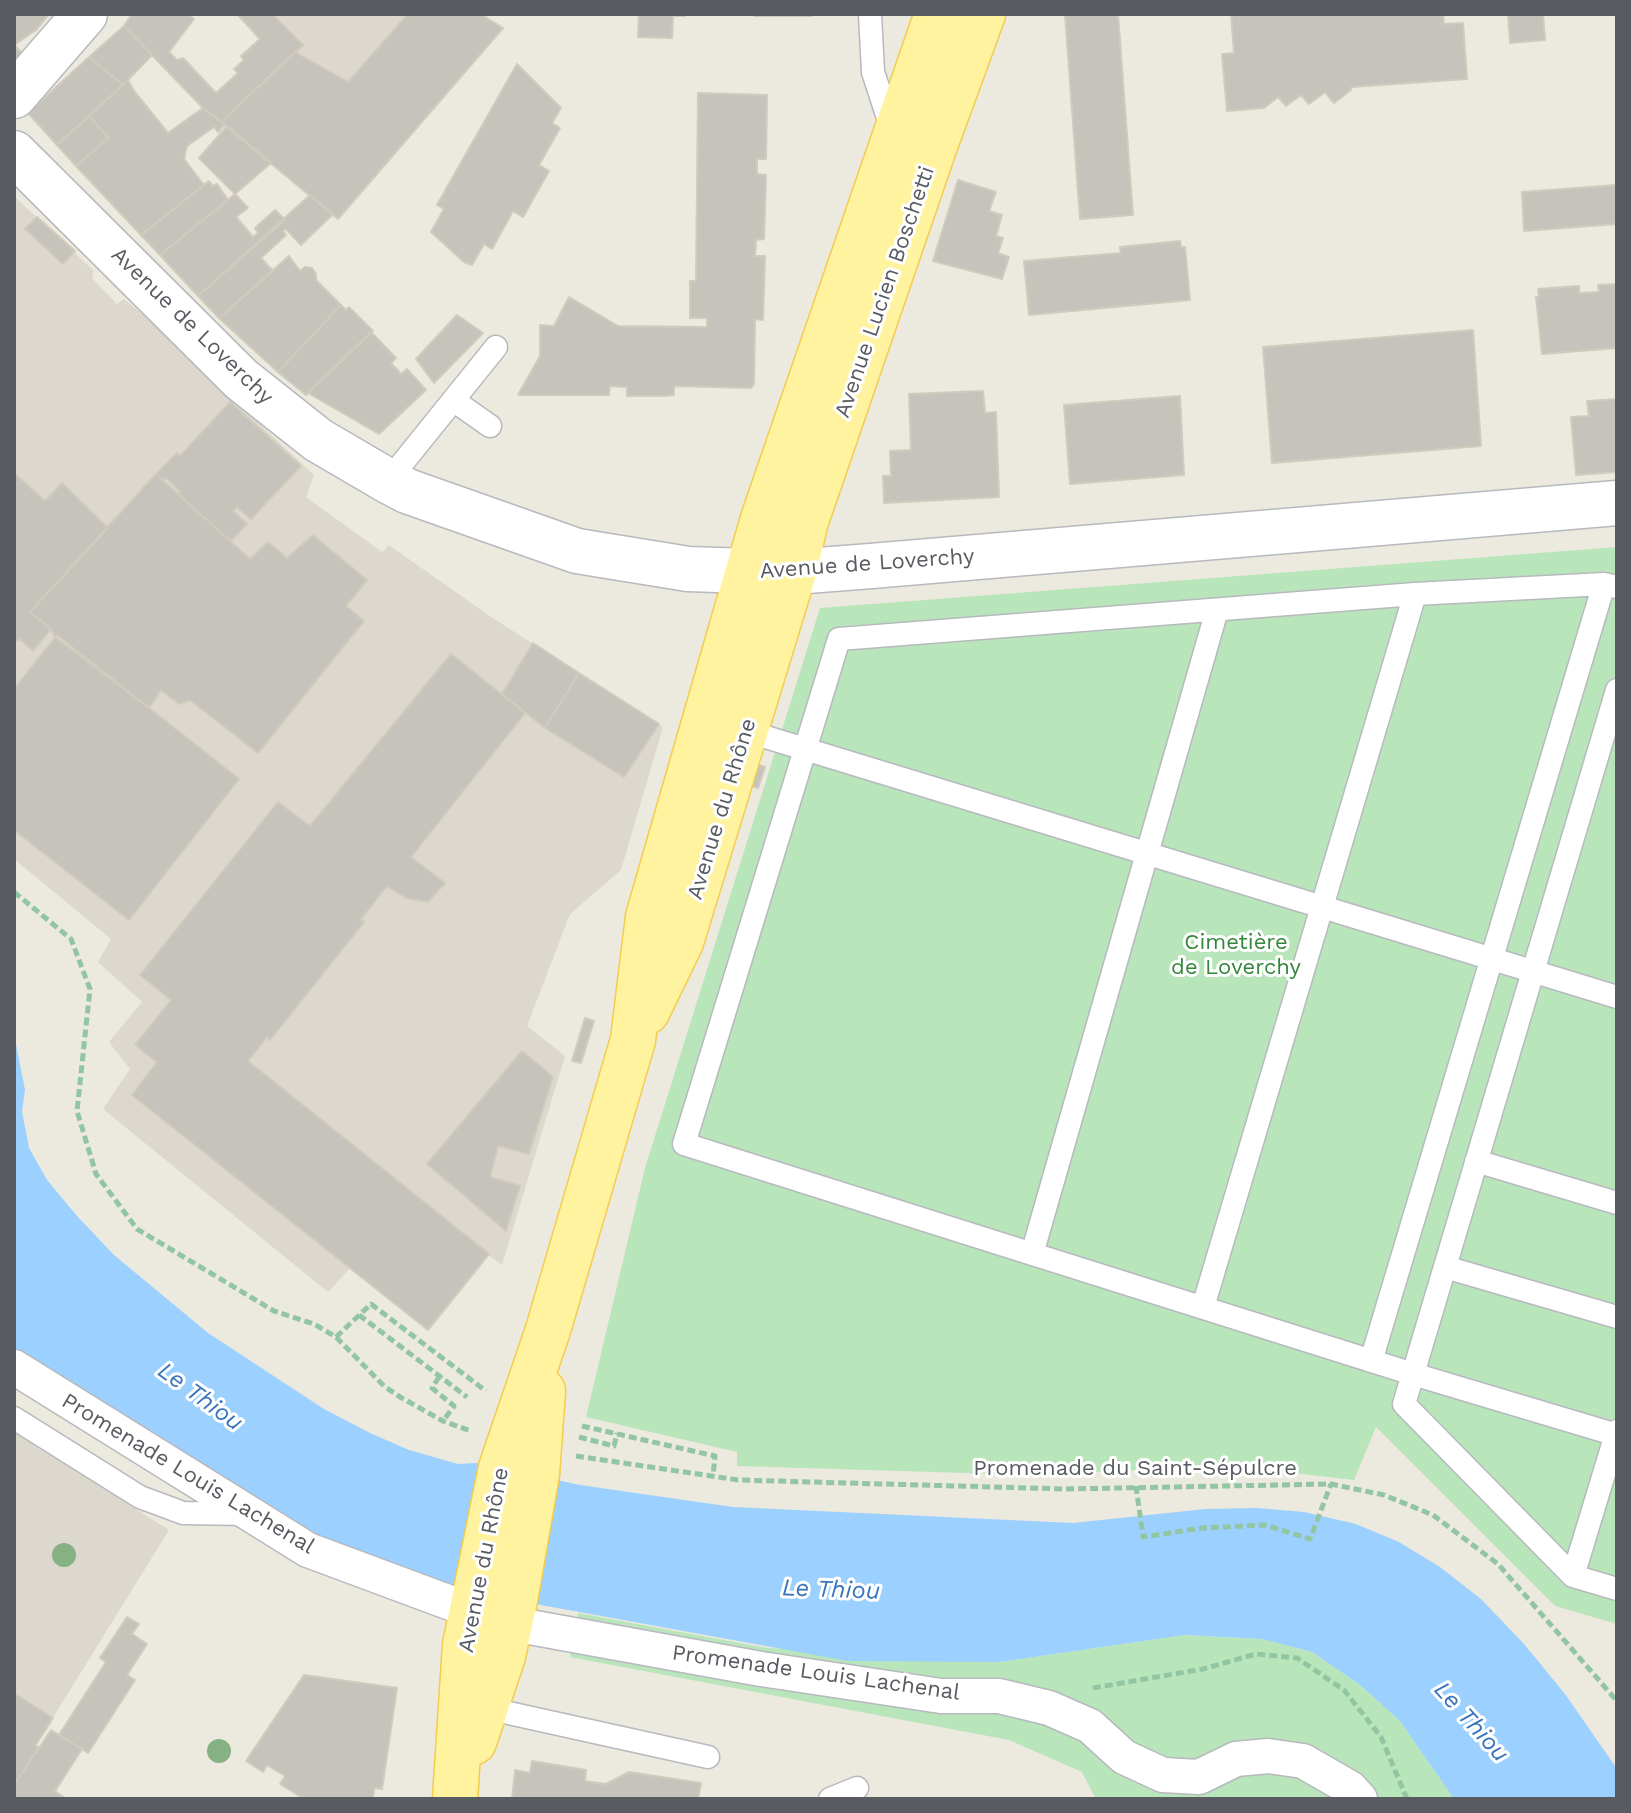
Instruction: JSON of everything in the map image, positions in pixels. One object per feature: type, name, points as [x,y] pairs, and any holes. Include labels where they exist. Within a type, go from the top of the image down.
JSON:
[{"type":"main road","name":"Avenue Lucien Boschetti","points":[[748,571],[937,14]]},
{"type":"main road","name":"Avenue Lucien Boschetti","points":[[794,572],[806,521],[983,14]]},
{"type":"main road","name":"Avenue du Rhône","points":[[455,1798],[503,1656],[493,1606],[548,1330],[633,1040],[648,917],[748,571]]},
{"type":"main road","name":"Avenue du Rhône","points":[[633,1040],[681,942],[794,572]]},
{"type":"main road","name":"Avenue du Rhône","points":[[455,1798],[465,1645],[493,1606]]},
{"type":"street","points":[[14,96],[85,14]]},
{"type":"street","name":"Avenue de Loverchy","points":[[14,153],[241,379],[318,440],[407,491],[577,551],[688,569],[794,572],[1617,503]]},
{"type":"street","points":[[783,464],[791,494],[806,521],[822,538],[850,557],[871,566]]},
{"type":"street","name":"Promenade Louis Lachenal","points":[[14,1367],[308,1550],[493,1606],[761,1669],[941,1696],[999,1696],[1049,1708],[1090,1726],[1124,1757],[1163,1775],[1199,1777],[1236,1759],[1268,1756],[1303,1761],[1350,1788],[1360,1799]]},
{"type":"lane","name":"Avenue Lucien Boschetti","points":[[870,14],[873,72],[895,139]]},
{"type":"lane","points":[[388,481],[496,347]]},
{"type":"lane","points":[[453,400],[490,426]]},
{"type":"lane","points":[[1371,1361],[1492,959],[1611,586],[1415,594],[839,639],[684,1144],[1371,1361],[1617,1433],[1573,1576]]},
{"type":"lane","points":[[1203,1307],[1415,594]]},
{"type":"lane","points":[[1032,1254],[1217,610]]},
{"type":"lane","points":[[1617,690],[1404,1404],[1573,1576],[1617,1589]]},
{"type":"lane","points":[[746,731],[1617,997]]},
{"type":"lane","points":[[1476,1161],[1617,1203]]},
{"type":"lane","points":[[1445,1267],[1617,1317]]},
{"type":"lane","points":[[14,1418],[140,1497],[183,1513],[251,1514]]},
{"type":"lane","points":[[486,1708],[708,1757]]},
{"type":"lane","points":[[830,1799],[857,1788]]},
{"type":"path","name":"Promenade du Saint-Sépulcre","points":[[14,892],[71,939],[90,989],[77,1111],[96,1174],[137,1229],[274,1311],[314,1324],[336,1337],[384,1386],[443,1421],[523,1458],[738,1480],[1066,1489],[1331,1484],[1384,1495],[1433,1515],[1498,1564],[1617,1701]]},
{"type":"path","points":[[336,1337],[371,1304],[487,1392]]},
{"type":"path","points":[[359,1315],[467,1397]]},
{"type":"path","points":[[439,1377],[432,1388],[454,1406],[443,1421]]},
{"type":"path","points":[[582,1426],[715,1456],[713,1476]]},
{"type":"path","points":[[577,1437],[614,1446],[617,1433]]},
{"type":"path","points":[[1136,1486],[1143,1537],[1202,1528],[1265,1525],[1310,1539],[1331,1484]]},
{"type":"path","points":[[1049,1708],[1077,1691],[1203,1669],[1256,1654],[1297,1658],[1344,1690],[1381,1737],[1407,1799]]},
{"type":"path","points":[[1604,1686],[1617,1688]]},
{"type":"shaded area","points":[[272,14],[482,14],[503,28],[338,219],[221,122]]},
{"type":"shaded area","points":[[14,196],[94,271],[92,278],[117,304],[124,299],[141,313],[314,475],[306,497],[382,552],[389,545],[488,615],[663,727],[621,870],[570,914],[527,1026],[565,1056],[502,1265],[488,1255],[428,1330],[350,1268],[328,1292],[103,1109],[130,1069],[109,1042],[142,1002],[98,962],[111,939],[14,859]]},
{"type":"shaded area","points":[[14,1432],[169,1530],[14,1785]]},
{"type":"green space","name":"Cimetière de Loverchy","points":[[1617,547],[1617,1624],[1555,1606],[1376,1427],[1354,1480],[1232,1466],[1030,1475],[737,1466],[737,1452],[586,1417],[645,1168],[820,608]]},
{"type":"green space","points":[[578,1613],[767,1648],[999,1662],[1185,1635],[1262,1639],[1312,1652],[1360,1685],[1400,1721],[1454,1799],[1096,1799],[1082,1772],[1009,1740],[570,1657]]},
{"type":"water","name":"Le Thiou","points":[[14,1034],[25,1090],[22,1111],[29,1148],[47,1180],[77,1216],[114,1255],[208,1333],[324,1409],[370,1433],[409,1450],[458,1464],[476,1463],[580,1485],[733,1507],[1073,1523],[1205,1509],[1257,1508],[1304,1512],[1356,1524],[1399,1542],[1440,1567],[1481,1599],[1524,1644],[1565,1694],[1615,1766],[1617,1799],[1454,1799],[1400,1721],[1360,1685],[1312,1652],[1262,1639],[1185,1635],[999,1662],[848,1661],[453,1589],[396,1570],[275,1519],[14,1357]]},
{"type":"building","points":[[14,14],[49,14],[36,30],[14,45]]},
{"type":"building","points":[[132,14],[193,14],[191,17],[194,19],[169,52],[177,60],[183,58],[216,93],[238,73],[234,69],[244,60],[241,56],[260,39],[237,14],[272,14],[303,45],[221,122],[203,108],[124,26]]},
{"type":"building","points":[[408,14],[480,14],[503,28],[338,219],[221,122],[295,52],[348,82]]},
{"type":"building","points":[[639,14],[685,16],[673,16],[672,38],[638,37]]},
{"type":"building","points":[[812,14],[812,16],[754,16]]},
{"type":"building","points":[[1065,14],[1118,14],[1133,215],[1080,219]]},
{"type":"building","points":[[1231,14],[1443,14],[1444,24],[1463,23],[1467,79],[1351,87],[1334,103],[1325,92],[1309,104],[1301,95],[1286,106],[1278,97],[1264,108],[1227,111],[1222,54],[1234,53]]},
{"type":"building","points":[[1508,14],[1543,14],[1545,40],[1510,43]]},
{"type":"building","points":[[124,26],[152,55],[123,85],[89,57]]},
{"type":"building","points":[[14,45],[23,54],[14,62]]},
{"type":"building","points":[[89,57],[123,85],[57,145],[28,113]]},
{"type":"building","points":[[517,64],[561,108],[552,123],[560,128],[539,165],[549,171],[523,217],[513,211],[492,249],[484,244],[472,265],[464,262],[431,232],[444,209],[437,205]]},
{"type":"building","points":[[128,80],[168,133],[203,108],[225,124],[218,132],[214,127],[187,146],[184,159],[204,185],[141,235],[76,166],[109,138],[89,116]]},
{"type":"building","points":[[698,93],[767,95],[766,159],[757,159],[757,174],[766,175],[764,239],[756,240],[755,256],[765,256],[763,320],[755,319],[754,384],[751,388],[674,386],[674,395],[664,396],[627,396],[627,387],[610,386],[609,395],[518,395],[540,356],[540,325],[554,326],[569,297],[618,326],[707,327],[707,318],[690,318],[690,281],[696,281]]},
{"type":"building","points":[[89,116],[109,138],[76,166],[57,145]]},
{"type":"building","points":[[227,126],[271,163],[235,194],[199,158]]},
{"type":"building","points":[[958,180],[996,192],[989,211],[1002,215],[996,236],[1003,238],[998,253],[1009,257],[1002,279],[933,261]]},
{"type":"building","points":[[209,181],[213,186],[217,184],[228,200],[160,255],[141,235]]},
{"type":"building","points":[[1617,185],[1617,224],[1524,231],[1522,192]]},
{"type":"building","points":[[235,194],[248,208],[236,217],[253,237],[258,233],[255,228],[275,210],[285,220],[198,296],[160,255]]},
{"type":"building","points":[[310,195],[333,214],[301,245],[286,229],[283,231],[286,235],[261,258],[273,271],[219,318],[198,296]]},
{"type":"building","points":[[37,217],[75,251],[63,264],[25,229]]},
{"type":"building","points":[[1180,241],[1181,247],[1185,247],[1190,300],[1029,315],[1024,261],[1121,253],[1120,247]]},
{"type":"building","points":[[289,256],[300,271],[305,267],[312,268],[316,280],[341,305],[278,372],[219,318]]},
{"type":"building","points":[[1617,284],[1617,348],[1542,354],[1536,297],[1539,297],[1538,289],[1579,286],[1579,293],[1599,292],[1598,285]]},
{"type":"building","points":[[341,305],[346,310],[349,307],[373,331],[306,395],[278,372]]},
{"type":"building","points":[[457,315],[483,333],[434,383],[416,359]]},
{"type":"building","points":[[1473,330],[1481,446],[1272,463],[1263,347]]},
{"type":"building","points":[[371,332],[396,358],[391,363],[401,374],[407,369],[426,390],[379,434],[308,393]]},
{"type":"building","points":[[983,391],[985,413],[996,412],[999,497],[884,503],[883,476],[891,476],[890,451],[911,450],[909,394]]},
{"type":"building","points":[[1180,396],[1184,475],[1070,484],[1064,405]]},
{"type":"building","points":[[1617,399],[1617,472],[1576,475],[1571,417],[1589,416],[1587,401]]},
{"type":"building","points":[[230,402],[301,466],[251,519],[237,507],[233,511],[247,524],[231,541],[177,494],[180,491],[166,478],[163,481],[156,474],[177,453],[180,456]]},
{"type":"building","points":[[14,473],[45,501],[62,483],[108,528],[30,612],[51,629],[33,651],[20,639],[14,643]]},
{"type":"building","points":[[156,474],[250,559],[268,542],[287,558],[313,535],[367,580],[346,606],[364,621],[258,753],[190,700],[179,704],[161,690],[149,708],[55,637],[51,629],[30,612]]},
{"type":"building","points":[[57,635],[239,779],[129,920],[14,830],[14,689]]},
{"type":"building","points":[[533,643],[579,673],[545,728],[502,694]]},
{"type":"building","points":[[451,654],[525,713],[411,857],[445,883],[428,902],[406,898],[387,886],[361,919],[364,922],[270,1040],[267,1037],[248,1061],[489,1254],[428,1330],[132,1095],[157,1062],[135,1045],[171,1000],[140,975],[278,802],[310,826]]},
{"type":"building","points":[[579,673],[659,724],[624,777],[545,728]]},
{"type":"building","points":[[755,764],[765,767],[758,788],[748,785]]},
{"type":"building","points":[[585,1018],[594,1021],[581,1063],[572,1061]]},
{"type":"building","points":[[522,1051],[553,1077],[529,1154],[498,1146],[490,1177],[520,1186],[506,1231],[427,1164]]},
{"type":"building","points":[[127,1617],[139,1624],[132,1634],[147,1644],[127,1675],[135,1680],[88,1753],[59,1735],[106,1662],[100,1658]]},
{"type":"building","points":[[304,1675],[397,1688],[382,1789],[374,1788],[373,1799],[304,1799],[280,1784],[285,1776],[267,1765],[263,1772],[246,1761]]},
{"type":"building","points":[[14,1693],[53,1718],[35,1746],[39,1747],[14,1785]]},
{"type":"building","points":[[51,1730],[82,1749],[55,1791],[66,1799],[14,1799],[14,1785]]},
{"type":"building","points":[[532,1761],[586,1770],[585,1781],[606,1784],[629,1772],[701,1783],[698,1799],[512,1799],[515,1770],[530,1773]]}]
